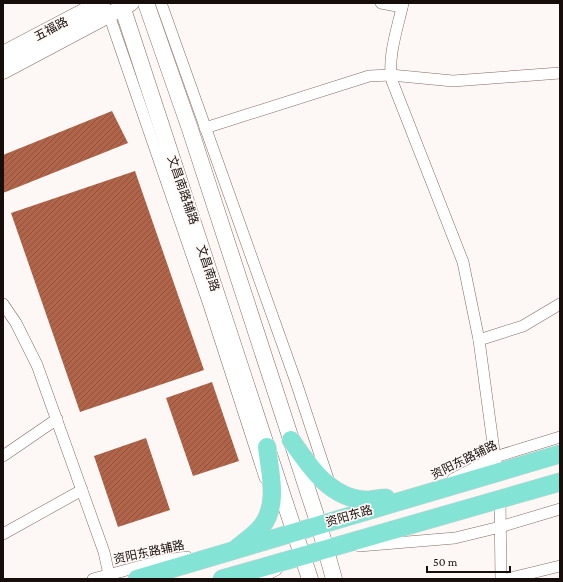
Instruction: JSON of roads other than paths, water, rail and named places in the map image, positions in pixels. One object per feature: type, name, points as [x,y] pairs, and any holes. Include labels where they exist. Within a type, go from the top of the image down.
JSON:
[{"type":"main road","points":[[146,3],[190,129],[319,525],[334,579]]},
{"type":"main road","points":[[3,71],[115,6]]},
{"type":"main road","name":"五福路","points":[[3,54],[115,6]]},
{"type":"main road","name":"文昌南路","points":[[115,6],[310,579]]},
{"type":"main road","points":[[291,440],[308,465],[330,487],[346,496],[365,500],[427,494]]},
{"type":"main road","points":[[235,550],[262,526],[271,507],[273,488],[266,447]]},
{"type":"main road","name":"资阳东路","points":[[137,579],[427,494],[496,465],[560,454]]},
{"type":"main road","points":[[222,579],[560,482]]},
{"type":"street","points":[[161,3],[296,382],[330,487]]},
{"type":"street","points":[[381,3],[403,5],[391,56],[390,75],[463,262],[479,340],[496,465]]},
{"type":"street","name":"文昌南路辅路","points":[[115,6],[272,500]]},
{"type":"street","points":[[205,128],[369,76],[390,75],[453,81],[560,73]]},
{"type":"street","points":[[3,304],[16,323],[37,365],[104,552],[110,577]]},
{"type":"street","points":[[479,340],[523,326],[560,304]]},
{"type":"street","points":[[3,456],[56,419]]},
{"type":"street","name":"资阳东路辅路","points":[[496,465],[560,437]]},
{"type":"street","points":[[3,534],[82,490]]},
{"type":"street","points":[[500,500],[501,579]]},
{"type":"street","points":[[326,549],[455,538],[500,527],[560,509]]},
{"type":"street","name":"资阳东路辅路","points":[[93,579],[110,577],[160,561],[235,550]]},
{"type":"street","points":[[258,579],[303,556]]},
{"type":"street","points":[[507,579],[560,566]]}]
